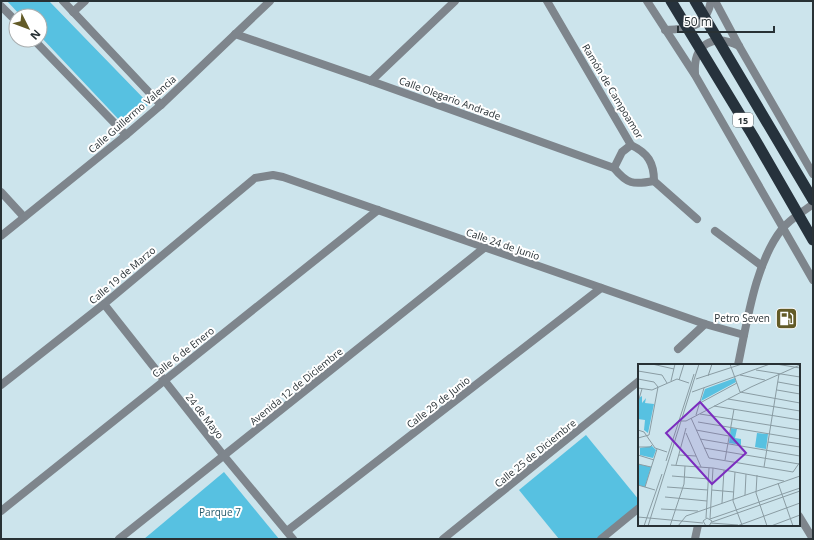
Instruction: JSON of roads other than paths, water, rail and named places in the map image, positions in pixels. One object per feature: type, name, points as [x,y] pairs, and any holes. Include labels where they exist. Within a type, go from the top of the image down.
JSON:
[{"type":"highway","name":"15","points":[[670,1],[753,136],[813,240]]},
{"type":"highway","name":"15","points":[[695,1],[813,200]]},
{"type":"street","points":[[63,1],[161,104]]},
{"type":"street","points":[[73,12],[85,1]]},
{"type":"street","name":"Calle Guillermo Valencia","points":[[1,236],[126,135],[270,1]]},
{"type":"street","points":[[371,81],[455,1]]},
{"type":"street","name":"Ramón de Campoamor","points":[[547,1],[631,145],[644,152],[654,168],[654,181]]},
{"type":"street","points":[[647,1],[695,76],[813,280]]},
{"type":"street","points":[[665,30],[686,30],[694,26],[706,14],[711,1]]},
{"type":"street","points":[[716,1],[739,46],[813,174]]},
{"type":"street","name":"Calle Olegario Andrade","points":[[235,34],[614,168],[623,179],[632,183],[654,181]]},
{"type":"street","points":[[695,76],[695,60],[699,51],[706,44],[712,41],[722,40],[739,46]]},
{"type":"street","points":[[42,48],[126,135]]},
{"type":"street","points":[[614,168],[622,152],[631,145]]},
{"type":"street","name":"Calle 24 de Junio","points":[[254,178],[273,175],[283,178],[705,324],[744,335]]},
{"type":"street","name":"Calle 19 de Marzo","points":[[1,385],[104,304],[254,178]]},
{"type":"street","points":[[654,181],[698,219]]},
{"type":"street","points":[[1,192],[24,217]]},
{"type":"street","points":[[738,364],[744,335],[762,266],[770,248],[783,228],[813,204]]},
{"type":"street","name":"Calle 6 de Enero","points":[[1,511],[378,210]]},
{"type":"street","points":[[715,231],[762,266]]},
{"type":"street","name":"Avenida 12 de Diciembre","points":[[119,539],[484,248]]},
{"type":"street","name":"Calle 29 de Junio","points":[[287,531],[601,288]]},
{"type":"street","name":"24 de Mayo","points":[[104,304],[224,456],[293,539]]},
{"type":"street","points":[[678,349],[705,324]]},
{"type":"street","name":"Calle 25 de Diciembre","points":[[443,539],[638,382]]},
{"type":"street","points":[[601,539],[638,509]]},
{"type":"street","points":[[800,518],[810,537]]},
{"type":"street","points":[[695,539],[698,526]]},
{"type":"place","name":"Petro Seven","points":[[786,318]]},
{"type":"park label","name":"Parque 7","points":[[220,512]]}]
